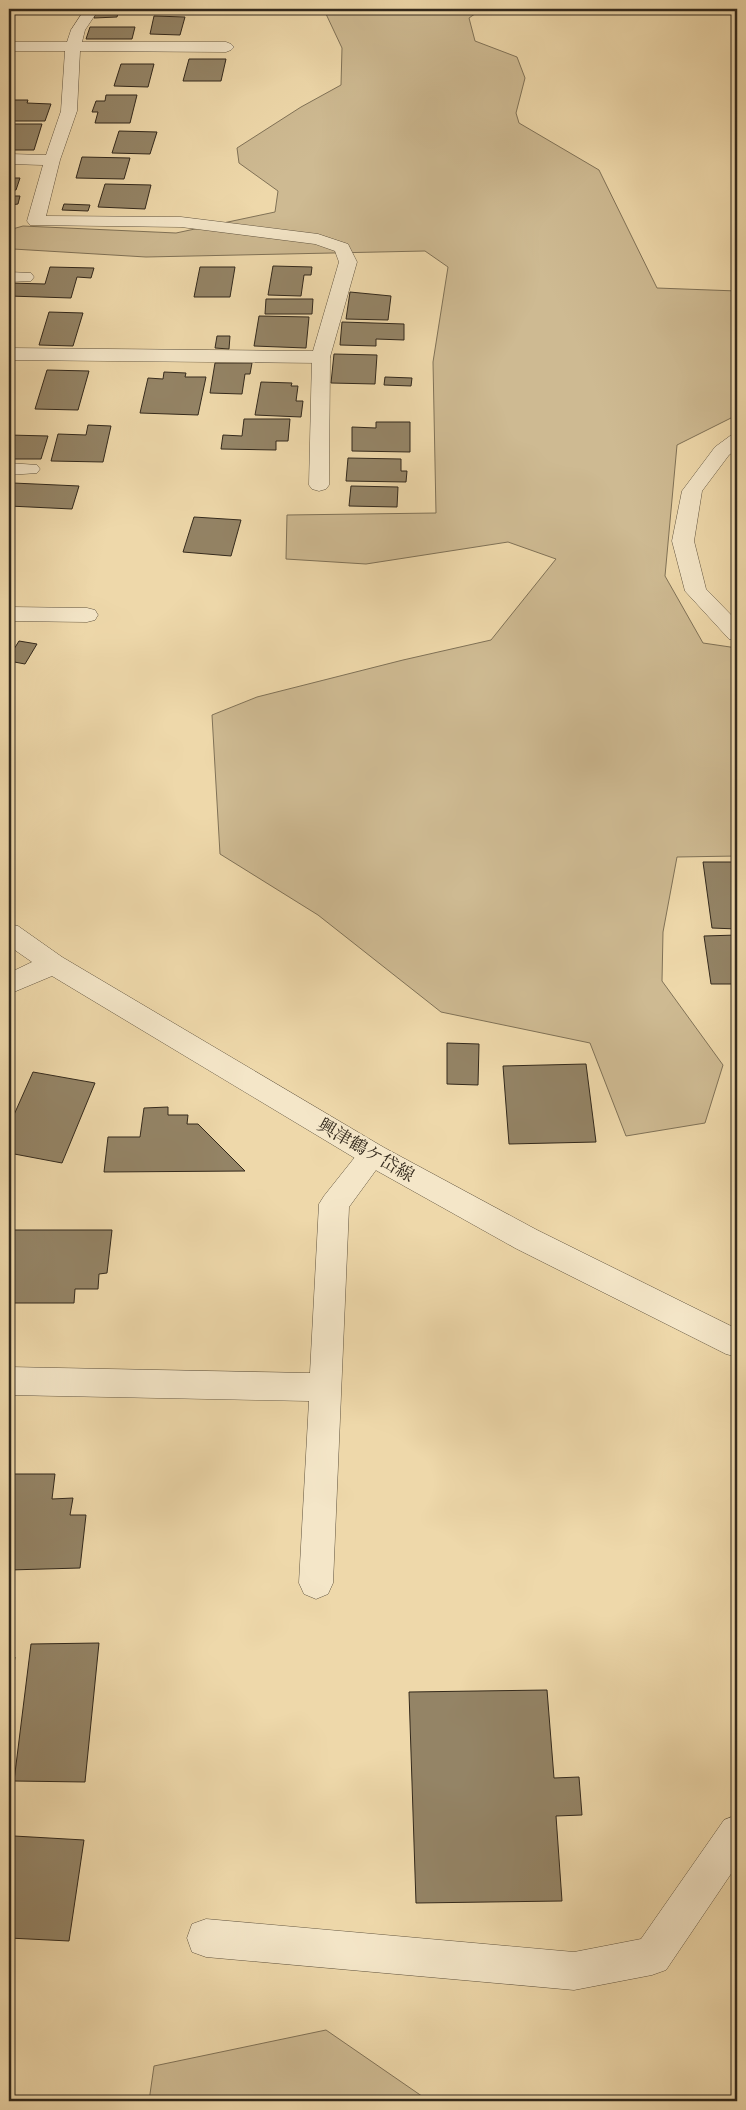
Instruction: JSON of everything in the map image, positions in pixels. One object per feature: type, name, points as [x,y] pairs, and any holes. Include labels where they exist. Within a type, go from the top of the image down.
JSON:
[{"type":"street","points":[[92,9],[78,30],[74,48],[68,111],[52,160],[36,221],[181,222],[318,239],[342,248],[348,262],[321,357],[319,485]]},
{"type":"street","points":[[9,46],[74,48],[226,47]]},
{"type":"street","points":[[9,159],[52,160]]},
{"type":"street","points":[[9,354],[321,357]]},
{"type":"street","points":[[737,440],[722,451],[692,491],[683,541],[696,591],[737,634]]},
{"type":"street","points":[[9,469],[30,469]]},
{"type":"street","points":[[9,614],[87,615]]},
{"type":"street","name":"興津鶴ケ岱線","points":[[9,933],[53,964],[373,1155],[526,1240],[737,1344]]},
{"type":"street","points":[[9,984],[53,964]]},
{"type":"street","points":[[316,1582],[334,1204],[373,1155]]},
{"type":"street","points":[[9,1381],[325,1387]]},
{"type":"street","points":[[206,1938],[574,1971],[642,1958],[652,1956],[737,1833]]},
{"type":"shaded area","points":[[326,9],[482,9],[469,18],[475,41],[517,57],[525,78],[516,113],[519,123],[599,170],[657,288],[737,291],[737,415],[677,445],[665,576],[703,643],[737,648],[737,856],[677,857],[663,932],[662,981],[723,1065],[705,1123],[626,1136],[590,1043],[441,1012],[318,915],[220,854],[212,715],[257,697],[491,640],[556,559],[508,542],[366,564],[286,559],[287,515],[436,513],[433,362],[448,267],[425,251],[146,257],[13,249],[9,245],[9,230],[23,226],[176,233],[275,212],[278,191],[239,163],[237,148],[301,107],[341,85],[342,48],[326,14]]},
{"type":"shaded area","points":[[326,2030],[429,2101],[149,2101],[154,2066]]},
{"type":"building","points":[[97,9],[119,10],[117,17],[94,18]]},
{"type":"building","points":[[154,16],[185,17],[180,35],[150,34]]},
{"type":"building","points":[[90,27],[135,27],[132,39],[86,39]]},
{"type":"building","points":[[189,59],[226,59],[221,81],[183,81]]},
{"type":"building","points":[[121,64],[154,64],[148,87],[114,86]]},
{"type":"building","points":[[106,95],[137,95],[130,123],[95,123],[98,112],[92,112],[96,101],[105,101]]},
{"type":"building","points":[[9,100],[28,100],[27,103],[51,104],[45,121],[9,121]]},
{"type":"building","points":[[9,124],[42,124],[34,150],[9,150]]},
{"type":"building","points":[[119,131],[157,132],[150,154],[112,153]]},
{"type":"building","points":[[82,157],[130,158],[124,179],[76,178]]},
{"type":"building","points":[[9,178],[20,178],[16,190],[9,190]]},
{"type":"building","points":[[105,184],[151,185],[145,209],[98,207]]},
{"type":"building","points":[[9,196],[20,196],[18,204],[11,205],[9,216]]},
{"type":"building","points":[[64,204],[90,205],[88,211],[62,210]]},
{"type":"building","points":[[273,266],[312,267],[311,275],[304,275],[301,296],[268,295]]},
{"type":"building","points":[[50,267],[94,268],[91,278],[77,277],[71,298],[9,296],[9,283],[45,284]]},
{"type":"building","points":[[200,267],[235,267],[230,297],[194,297]]},
{"type":"building","points":[[350,292],[391,296],[388,320],[346,319]]},
{"type":"building","points":[[266,299],[313,299],[312,314],[265,314]]},
{"type":"building","points":[[49,312],[83,313],[73,346],[39,345]]},
{"type":"building","points":[[259,316],[309,317],[306,348],[254,346]]},
{"type":"building","points":[[342,322],[404,324],[404,340],[376,339],[376,346],[340,345]]},
{"type":"building","points":[[217,336],[230,336],[229,349],[215,348]]},
{"type":"building","points":[[334,354],[377,355],[375,384],[331,383]]},
{"type":"building","points":[[215,363],[252,363],[250,374],[245,374],[242,394],[210,393]]},
{"type":"building","points":[[47,370],[89,371],[78,410],[35,409]]},
{"type":"building","points":[[164,372],[186,373],[185,377],[206,377],[198,415],[140,413],[148,378],[163,379]]},
{"type":"building","points":[[385,377],[412,378],[411,386],[384,385]]},
{"type":"building","points":[[261,382],[292,383],[291,386],[298,386],[296,401],[303,401],[301,417],[255,415]]},
{"type":"building","points":[[244,419],[290,419],[288,441],[276,441],[276,450],[221,449],[223,435],[242,436]]},
{"type":"building","points":[[376,422],[410,422],[410,452],[352,451],[352,427],[376,428]]},
{"type":"building","points":[[88,425],[111,426],[103,462],[51,461],[58,434],[86,435]]},
{"type":"building","points":[[9,435],[48,436],[41,459],[9,459]]},
{"type":"building","points":[[348,458],[401,459],[401,471],[407,471],[406,482],[346,481]]},
{"type":"building","points":[[13,483],[79,486],[72,509],[9,506],[9,495]]},
{"type":"building","points":[[351,486],[398,487],[397,507],[349,506]]},
{"type":"building","points":[[194,517],[241,520],[231,556],[183,552]]},
{"type":"building","points":[[19,641],[37,644],[25,664],[9,661],[9,657]]},
{"type":"building","points":[[703,862],[737,862],[737,929],[712,928]]},
{"type":"building","points":[[737,935],[737,984],[711,984],[704,936]]},
{"type":"building","points":[[447,1043],[479,1044],[478,1085],[447,1084]]},
{"type":"building","points":[[586,1064],[596,1142],[509,1144],[503,1066]]},
{"type":"building","points":[[33,1072],[95,1083],[62,1163],[9,1153],[9,1126]]},
{"type":"building","points":[[168,1107],[168,1115],[188,1115],[187,1124],[198,1124],[245,1171],[104,1172],[108,1137],[140,1137],[144,1108]]},
{"type":"building","points":[[9,1230],[112,1230],[107,1273],[99,1274],[98,1289],[75,1289],[74,1303],[9,1303]]},
{"type":"building","points":[[9,1474],[55,1474],[52,1499],[73,1498],[70,1515],[86,1515],[80,1568],[9,1570]]},
{"type":"building","points":[[99,1643],[85,1782],[14,1781],[31,1644]]},
{"type":"building","points":[[9,1656],[15,1657],[9,1697]]},
{"type":"building","points":[[547,1690],[554,1778],[579,1777],[582,1815],[556,1816],[562,1901],[416,1903],[409,1692]]},
{"type":"building","points":[[14,1836],[84,1840],[69,1941],[9,1938],[9,1869]]}]
